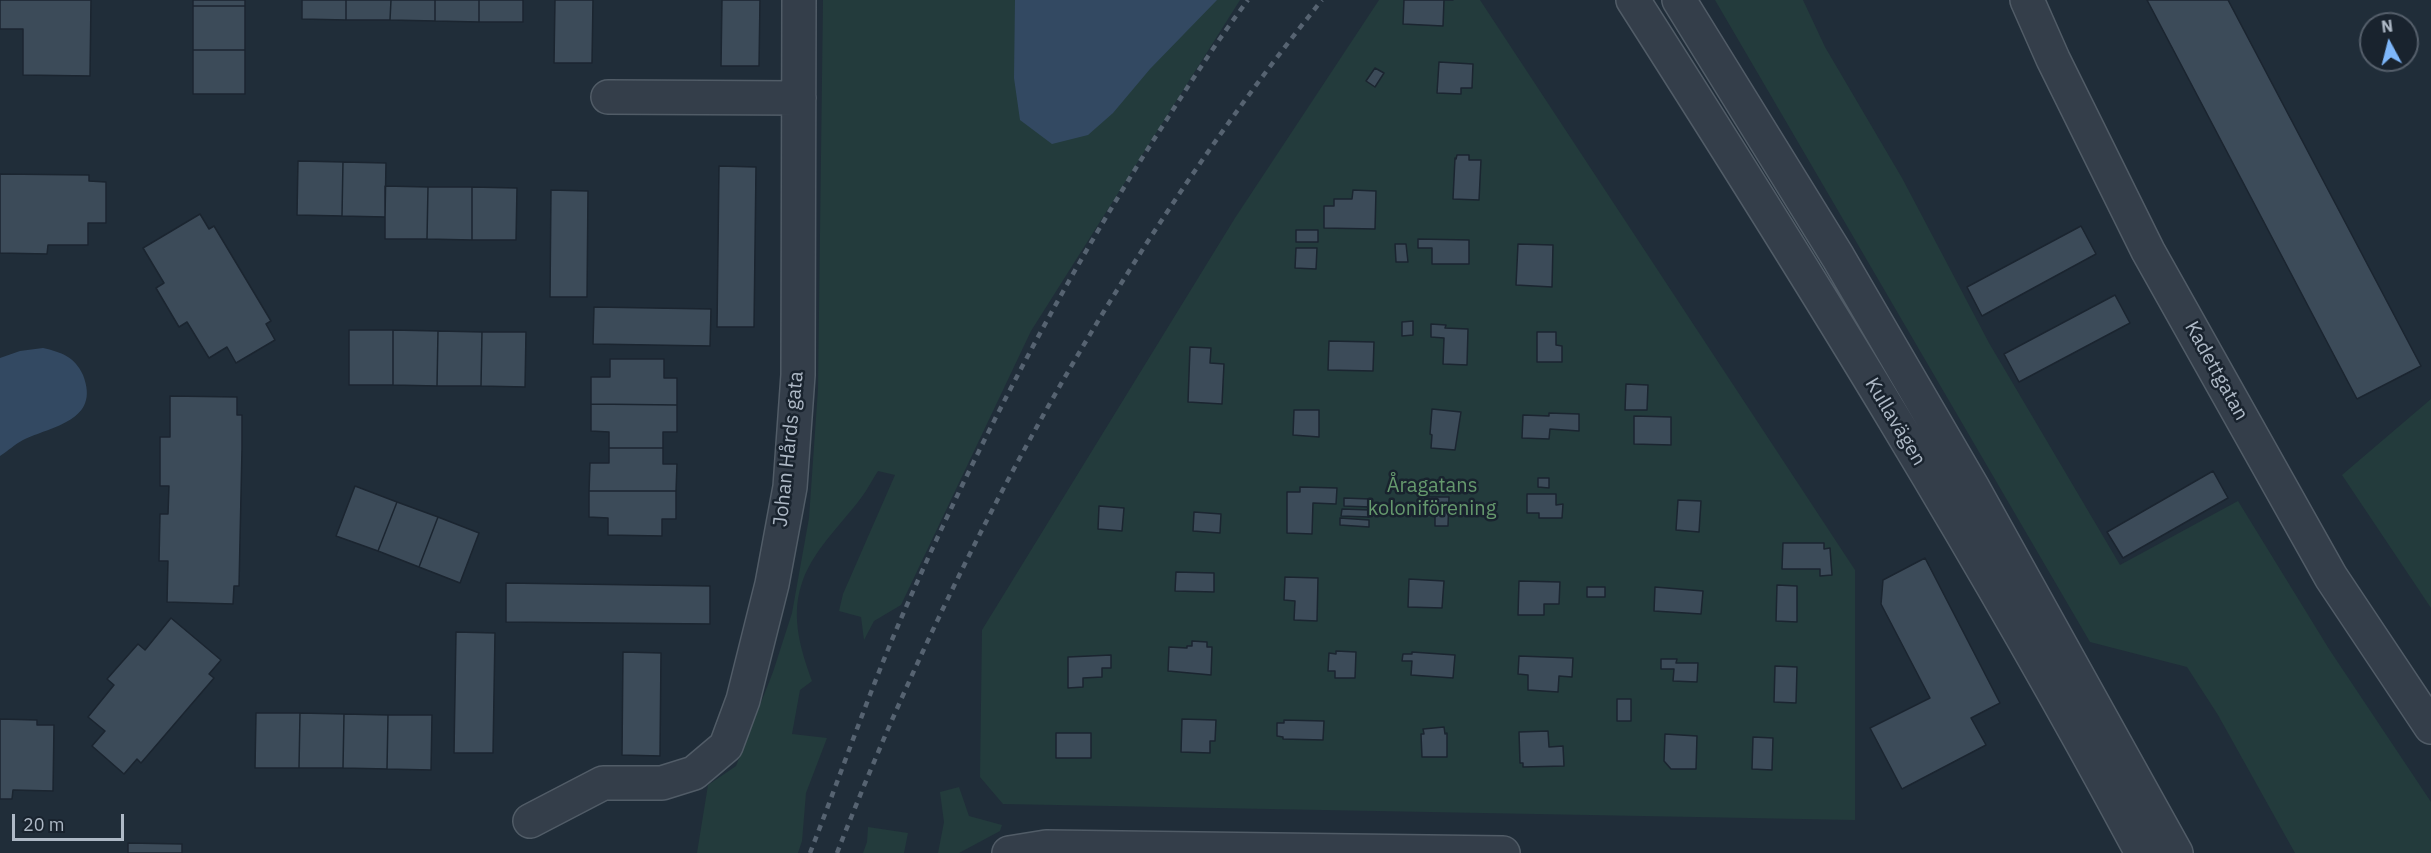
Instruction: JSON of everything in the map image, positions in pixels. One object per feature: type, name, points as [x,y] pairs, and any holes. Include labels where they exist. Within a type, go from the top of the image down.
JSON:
[{"type":"street","name":"Johan Hårds gata","points":[[530,821],[603,783],[663,783],[694,773],[726,746],[743,700],[772,584],[790,487],[798,375],[799,0]]},
{"type":"street","name":"Kullavägen","points":[[1633,0],[1890,413],[2057,699],[2142,853]]},
{"type":"street","name":"Kullavägen","points":[[1679,0],[1838,257],[1973,488],[2176,853]]},
{"type":"street","name":"Kadettgatan","points":[[2026,0],[2148,251],[2331,576],[2431,727]]},
{"type":"street","points":[[609,97],[799,98]]},
{"type":"street","points":[[1009,853],[1046,847],[1503,853]]},
{"type":"green space","points":[[823,0],[1240,0],[1031,331],[901,605],[874,621],[864,640],[861,617],[839,611],[843,594],[895,475],[878,471],[861,498],[812,562],[798,598],[797,622],[804,658],[812,681],[800,690],[792,734],[827,738],[806,793],[802,841],[798,853],[697,853],[708,785],[736,766],[773,672],[792,613],[809,518],[818,389]]},
{"type":"green space","name":"Åragatans koloniförening","points":[[1379,0],[1480,0],[1855,570],[1855,820],[1003,804],[980,777],[982,630],[1235,218]]},
{"type":"green space","points":[[1715,0],[1803,0],[1825,47],[1902,178],[1989,343],[2120,565],[2238,501],[2329,649],[2431,802],[2431,853],[2295,853],[2218,715],[2187,667],[2090,642]]},
{"type":"green space","points":[[2431,399],[2431,608],[2342,475]]},
{"type":"green space","points":[[959,787],[969,816],[1002,825],[1000,831],[959,853],[938,853],[944,822],[940,792]]},
{"type":"green space","points":[[868,827],[908,833],[904,853],[863,853],[867,842]]},
{"type":"water","points":[[1015,0],[1217,0],[1150,69],[1113,113],[1088,135],[1052,144],[1020,120],[1014,78]]},
{"type":"water","points":[[43,348],[72,360],[80,369],[87,390],[85,403],[80,412],[71,420],[17,443],[0,456],[0,358],[20,351]]},
{"type":"building","points":[[0,0],[91,0],[90,76],[23,75],[23,29],[0,29]]},
{"type":"building","points":[[193,0],[245,0],[245,6],[193,6]]},
{"type":"building","points":[[302,0],[346,0],[346,20],[302,19]]},
{"type":"building","points":[[346,0],[391,0],[390,20],[346,20]]},
{"type":"building","points":[[391,0],[435,0],[435,21],[390,20]]},
{"type":"building","points":[[435,0],[479,0],[479,22],[435,21]]},
{"type":"building","points":[[479,0],[523,0],[523,22],[479,22]]},
{"type":"building","points":[[555,0],[593,0],[592,63],[554,63]]},
{"type":"building","points":[[722,0],[760,0],[759,66],[721,66]]},
{"type":"building","points":[[1404,0],[1444,0],[1443,26],[1403,24]]},
{"type":"building","points":[[2147,0],[2228,0],[2421,366],[2357,399]]},
{"type":"building","points":[[193,6],[245,6],[245,50],[193,50]]},
{"type":"building","points":[[193,50],[245,50],[245,94],[193,94]]},
{"type":"building","points":[[1439,62],[1473,64],[1472,88],[1461,88],[1461,94],[1437,93]]},
{"type":"building","points":[[1375,68],[1384,73],[1375,87],[1366,81]]},
{"type":"building","points":[[1457,155],[1469,155],[1469,160],[1481,160],[1479,200],[1453,199]]},
{"type":"building","points":[[298,161],[343,162],[342,216],[297,215]]},
{"type":"building","points":[[343,162],[386,163],[385,217],[342,216]]},
{"type":"building","points":[[719,166],[756,167],[754,327],[717,327]]},
{"type":"building","points":[[0,174],[89,175],[89,181],[106,182],[106,223],[88,223],[88,245],[48,245],[47,254],[0,253]]},
{"type":"building","points":[[385,186],[428,187],[427,239],[385,239]]},
{"type":"building","points":[[428,187],[472,187],[472,240],[427,239]]},
{"type":"building","points":[[472,187],[517,188],[516,240],[472,240]]},
{"type":"building","points":[[551,190],[588,191],[587,297],[550,297]]},
{"type":"building","points":[[1353,190],[1376,191],[1375,229],[1324,228],[1324,206],[1334,206],[1334,199],[1352,199]]},
{"type":"building","points":[[200,214],[209,229],[214,226],[271,321],[266,324],[275,340],[236,363],[227,347],[209,358],[187,322],[179,327],[156,288],[164,283],[143,248]]},
{"type":"building","points":[[2081,226],[2096,254],[1982,316],[1967,287]]},
{"type":"building","points":[[1296,230],[1318,230],[1318,242],[1296,242]]},
{"type":"building","points":[[1418,239],[1469,240],[1469,264],[1432,264],[1432,248],[1418,248]]},
{"type":"building","points":[[1395,244],[1406,244],[1408,262],[1396,262]]},
{"type":"building","points":[[1518,244],[1553,245],[1552,287],[1516,285]]},
{"type":"building","points":[[1296,248],[1317,248],[1316,269],[1295,268]]},
{"type":"building","points":[[2115,295],[2130,323],[2019,382],[2004,354]]},
{"type":"building","points":[[594,307],[711,309],[710,346],[593,344]]},
{"type":"building","points":[[1413,321],[1413,335],[1402,336],[1402,322]]},
{"type":"building","points":[[1431,324],[1446,325],[1445,328],[1468,329],[1467,365],[1443,364],[1444,338],[1431,337]]},
{"type":"building","points":[[349,330],[393,330],[393,385],[349,385]]},
{"type":"building","points":[[393,330],[438,331],[437,386],[393,385]]},
{"type":"building","points":[[438,331],[482,332],[481,386],[437,386]]},
{"type":"building","points":[[482,332],[526,332],[525,387],[481,386]]},
{"type":"building","points":[[1537,332],[1556,332],[1556,345],[1562,346],[1562,362],[1537,362]]},
{"type":"building","points":[[1329,341],[1374,342],[1373,371],[1328,370]]},
{"type":"building","points":[[1190,347],[1211,348],[1210,363],[1224,364],[1222,404],[1188,402]]},
{"type":"building","points":[[610,359],[664,359],[664,378],[677,378],[677,405],[591,404],[591,377],[610,377]]},
{"type":"building","points":[[1626,384],[1648,385],[1647,410],[1625,410]]},
{"type":"building","points":[[170,396],[237,397],[237,415],[242,415],[242,449],[239,586],[234,586],[233,604],[167,602],[168,561],[159,561],[160,514],[168,514],[169,486],[160,486],[160,437],[170,437]]},
{"type":"building","points":[[591,404],[677,405],[677,432],[663,432],[663,448],[609,448],[609,432],[591,431]]},
{"type":"building","points":[[1432,409],[1461,412],[1455,450],[1431,448]]},
{"type":"building","points":[[1294,410],[1319,410],[1319,437],[1293,435]]},
{"type":"building","points":[[1549,413],[1579,414],[1579,431],[1550,429],[1549,439],[1522,438],[1523,415],[1549,416]]},
{"type":"building","points":[[1634,416],[1671,417],[1671,445],[1634,444]]},
{"type":"building","points":[[609,448],[663,448],[663,464],[677,464],[676,491],[589,491],[590,463],[609,463]]},
{"type":"building","points":[[2213,471],[2228,498],[2123,558],[2107,532]]},
{"type":"building","points":[[1538,478],[1549,478],[1549,488],[1538,487]]},
{"type":"building","points":[[355,486],[397,502],[378,551],[336,536]]},
{"type":"building","points":[[1300,487],[1337,488],[1336,504],[1313,503],[1312,534],[1287,533],[1287,492],[1300,492]]},
{"type":"building","points":[[589,491],[676,491],[676,519],[662,519],[662,536],[608,535],[608,518],[589,517]]},
{"type":"building","points":[[1527,494],[1556,494],[1556,505],[1563,504],[1562,518],[1539,518],[1539,513],[1527,513]]},
{"type":"building","points":[[1425,497],[1449,497],[1448,526],[1435,526],[1435,515],[1425,515]]},
{"type":"building","points":[[1344,498],[1370,499],[1370,507],[1344,506]]},
{"type":"building","points":[[1678,500],[1701,501],[1699,532],[1676,530]]},
{"type":"building","points":[[397,502],[438,517],[419,567],[378,551]]},
{"type":"building","points":[[1099,506],[1124,508],[1122,531],[1098,529]]},
{"type":"building","points":[[1342,509],[1370,510],[1369,517],[1341,516]]},
{"type":"building","points":[[1194,512],[1221,514],[1220,533],[1193,531]]},
{"type":"building","points":[[438,517],[479,533],[460,583],[419,567]]},
{"type":"building","points":[[1340,518],[1369,520],[1369,527],[1340,525]]},
{"type":"building","points":[[1783,543],[1824,543],[1824,549],[1830,548],[1832,575],[1820,576],[1820,569],[1782,569]]},
{"type":"building","points":[[1925,558],[2000,703],[1971,718],[1986,745],[1902,789],[1870,728],[1930,698],[1881,604],[1883,580]]},
{"type":"building","points":[[1176,572],[1214,573],[1214,592],[1175,591]]},
{"type":"building","points":[[1285,577],[1318,578],[1317,621],[1294,620],[1295,601],[1284,600]]},
{"type":"building","points":[[1409,579],[1444,581],[1442,608],[1408,607]]},
{"type":"building","points":[[1519,581],[1560,582],[1559,604],[1544,604],[1544,615],[1518,615]]},
{"type":"building","points":[[506,583],[710,586],[710,624],[506,622]]},
{"type":"building","points":[[1777,585],[1797,586],[1797,622],[1776,621]]},
{"type":"building","points":[[1587,587],[1605,587],[1605,597],[1587,597]]},
{"type":"building","points":[[1655,587],[1703,591],[1701,614],[1654,611]]},
{"type":"building","points":[[171,618],[221,660],[209,674],[214,678],[141,763],[137,759],[124,774],[92,746],[105,731],[88,717],[114,685],[107,679],[138,644],[145,650]]},
{"type":"building","points":[[456,632],[495,633],[493,753],[454,753]]},
{"type":"building","points":[[1192,641],[1207,642],[1207,647],[1212,647],[1211,675],[1168,671],[1169,647],[1187,648],[1187,646],[1192,646]]},
{"type":"building","points":[[1336,651],[1356,652],[1355,678],[1335,678],[1335,671],[1328,671],[1329,653],[1336,654]]},
{"type":"building","points":[[623,652],[661,653],[660,756],[622,755]]},
{"type":"building","points":[[1412,652],[1455,655],[1453,678],[1411,675],[1412,661],[1402,661],[1403,654],[1412,654]]},
{"type":"building","points":[[1111,655],[1111,668],[1102,668],[1102,677],[1083,678],[1083,687],[1068,688],[1068,657]]},
{"type":"building","points":[[1519,656],[1573,658],[1572,677],[1559,676],[1558,692],[1528,690],[1528,675],[1518,674]]},
{"type":"building","points":[[1661,659],[1677,659],[1676,663],[1698,663],[1697,682],[1673,681],[1674,669],[1661,669]]},
{"type":"building","points":[[1775,666],[1797,667],[1796,703],[1774,702]]},
{"type":"building","points":[[1617,699],[1631,699],[1631,721],[1617,721]]},
{"type":"building","points":[[256,713],[300,713],[299,768],[255,768]]},
{"type":"building","points":[[300,713],[344,714],[343,768],[299,768]]},
{"type":"building","points":[[344,714],[388,715],[387,769],[343,768]]},
{"type":"building","points":[[388,715],[432,715],[431,770],[387,769]]},
{"type":"building","points":[[0,719],[37,720],[37,725],[54,725],[53,791],[13,790],[12,799],[0,799]]},
{"type":"building","points":[[1182,719],[1216,720],[1215,741],[1210,741],[1210,753],[1181,752]]},
{"type":"building","points":[[1284,720],[1324,721],[1323,740],[1283,739],[1277,736],[1277,723],[1284,723]]},
{"type":"building","points":[[1444,727],[1445,734],[1447,733],[1447,757],[1422,757],[1421,734],[1424,734],[1423,729]]},
{"type":"building","points":[[1548,731],[1549,747],[1563,746],[1564,766],[1523,767],[1523,763],[1520,763],[1519,732]]},
{"type":"building","points":[[1056,733],[1091,733],[1091,758],[1056,758]]},
{"type":"building","points":[[1665,734],[1697,736],[1696,769],[1671,769],[1664,761]]},
{"type":"building","points":[[1753,737],[1773,738],[1772,770],[1752,769]]},
{"type":"building","points":[[128,843],[182,844],[182,853],[128,853]]},
{"type":"railway","points":[[810,853],[867,703],[930,553],[1018,374],[1082,258],[1151,144],[1222,35],[1248,0]]},
{"type":"railway","points":[[837,853],[883,740],[934,628],[1047,408],[1110,301],[1177,198],[1247,97],[1322,0]]}]
